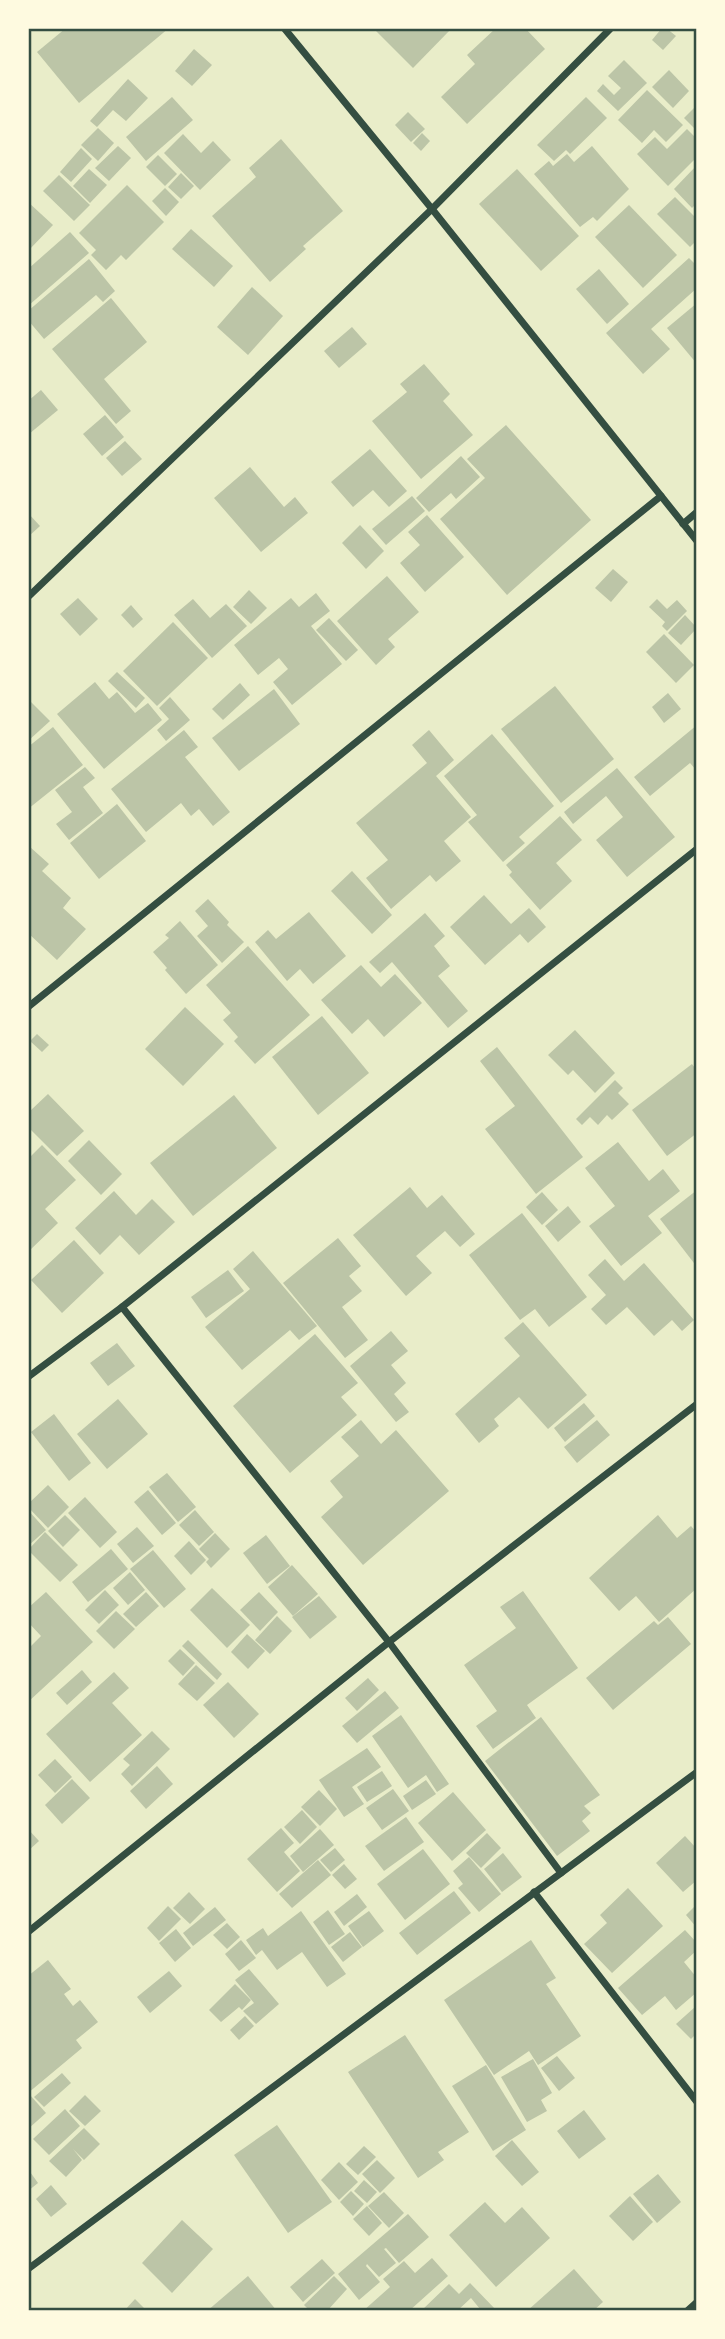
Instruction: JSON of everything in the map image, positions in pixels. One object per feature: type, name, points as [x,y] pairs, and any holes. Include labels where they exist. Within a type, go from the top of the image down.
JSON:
[{"type":"street","points":[[284,28],[697,541]]},
{"type":"street","points":[[28,597],[432,209],[611,28]]},
{"type":"street","points":[[28,1007],[661,496]]},
{"type":"street","points":[[683,524],[697,512]]},
{"type":"street","points":[[28,1377],[122,1307],[697,849]]},
{"type":"street","points":[[122,1307],[389,1642],[561,1872]]},
{"type":"street","points":[[28,1932],[389,1642],[697,1404]]},
{"type":"street","points":[[28,2269],[697,1772]]},
{"type":"street","points":[[534,1892],[697,2102]]},
{"type":"street","points":[[687,2311],[697,2302]]},
{"type":"building","points":[[66,28],[169,28],[79,103],[37,52]]},
{"type":"building","points":[[373,28],[452,28],[413,68]]},
{"type":"building","points":[[496,28],[525,28],[545,49],[467,124],[441,97],[475,64],[467,55]]},
{"type":"building","points":[[662,28],[676,36],[663,50],[652,40]]},
{"type":"building","points":[[194,49],[212,65],[192,86],[175,71]]},
{"type":"building","points":[[624,60],[647,83],[618,111],[597,91],[603,84],[614,95],[621,88],[608,76]]},
{"type":"building","points":[[669,70],[689,91],[673,108],[652,87]]},
{"type":"building","points":[[128,79],[148,98],[126,121],[113,110],[97,127],[90,121]]},
{"type":"building","points":[[647,90],[683,125],[666,142],[654,130],[642,143],[618,120]]},
{"type":"building","points":[[172,97],[193,120],[146,161],[126,137]]},
{"type":"building","points":[[586,97],[607,118],[570,154],[566,150],[554,161],[537,145]]},
{"type":"building","points":[[697,105],[697,131],[684,118]]},
{"type":"building","points":[[408,112],[425,129],[411,142],[395,125]]},
{"type":"building","points":[[98,128],[114,143],[98,161],[81,145]]},
{"type":"building","points":[[687,129],[697,139],[697,157],[668,186],[637,154],[655,137],[667,149]]},
{"type":"building","points":[[422,133],[430,141],[421,151],[413,143]]},
{"type":"building","points":[[183,134],[201,153],[213,141],[231,160],[200,190],[164,153]]},
{"type":"building","points":[[281,139],[343,211],[303,246],[306,249],[270,282],[212,216],[256,177],[249,168]]},
{"type":"building","points":[[118,146],[131,158],[109,181],[95,168]]},
{"type":"building","points":[[592,146],[629,189],[597,221],[593,217],[580,227],[534,174],[549,161],[553,166],[567,154],[574,162]]},
{"type":"building","points":[[81,148],[92,159],[71,182],[60,172]]},
{"type":"building","points":[[158,155],[177,174],[165,186],[146,167]]},
{"type":"building","points":[[697,165],[697,203],[692,208],[674,189]]},
{"type":"building","points":[[89,169],[107,185],[90,203],[73,186]]},
{"type":"building","points":[[517,169],[579,236],[541,271],[479,204]]},
{"type":"building","points":[[181,173],[194,186],[181,199],[168,187]]},
{"type":"building","points":[[59,175],[90,205],[74,221],[43,191]]},
{"type":"building","points":[[127,185],[164,222],[126,260],[121,255],[106,270],[91,255],[96,250],[79,233]]},
{"type":"building","points":[[165,188],[179,202],[166,216],[152,201]]},
{"type":"building","points":[[675,197],[697,219],[697,240],[690,247],[657,214]]},
{"type":"building","points":[[28,202],[53,225],[28,251]]},
{"type":"building","points":[[629,205],[677,255],[643,288],[595,237]]},
{"type":"building","points":[[191,229],[233,266],[214,287],[172,249]]},
{"type":"building","points":[[70,232],[89,253],[28,306],[28,269]]},
{"type":"building","points":[[689,258],[697,266],[697,288],[651,329],[670,349],[643,374],[606,333]]},
{"type":"building","points":[[89,259],[115,291],[103,302],[96,295],[44,339],[28,320],[28,311]]},
{"type":"building","points":[[599,269],[629,304],[607,324],[576,289]]},
{"type":"building","points":[[252,287],[283,316],[248,355],[217,327]]},
{"type":"building","points":[[111,298],[147,342],[104,379],[131,411],[116,424],[52,349]]},
{"type":"building","points":[[697,303],[697,364],[667,328]]},
{"type":"building","points":[[352,327],[367,344],[339,368],[324,351]]},
{"type":"building","points":[[424,364],[450,394],[443,401],[473,435],[421,479],[372,421],[407,392],[400,384]]},
{"type":"building","points":[[41,390],[58,410],[29,434],[28,401]]},
{"type":"building","points":[[105,415],[124,437],[102,456],[83,434]]},
{"type":"building","points":[[506,425],[591,520],[507,595],[440,519],[485,478],[467,459]]},
{"type":"building","points":[[125,441],[142,459],[122,476],[106,458]]},
{"type":"building","points":[[370,449],[407,491],[389,507],[373,490],[353,507],[331,482]]},
{"type":"building","points":[[461,456],[480,477],[456,499],[451,493],[429,512],[416,498]]},
{"type":"building","points":[[250,467],[284,507],[295,497],[308,513],[261,552],[214,498]]},
{"type":"building","points":[[412,496],[425,511],[386,545],[372,529]]},
{"type":"building","points":[[28,513],[40,526],[28,537]]},
{"type":"building","points":[[427,515],[464,557],[425,592],[400,563],[420,545],[408,532]]},
{"type":"building","points":[[360,525],[384,551],[366,569],[342,543]]},
{"type":"building","points":[[613,569],[628,582],[611,602],[595,588]]},
{"type":"building","points":[[387,576],[419,612],[388,639],[395,647],[376,665],[337,621]]},
{"type":"building","points":[[249,590],[267,608],[251,624],[233,607]]},
{"type":"building","points":[[316,593],[330,611],[311,626],[342,664],[292,705],[273,682],[288,669],[279,658],[258,675],[234,645],[291,598],[299,607]]},
{"type":"building","points":[[78,598],[98,619],[80,636],[60,614]]},
{"type":"building","points":[[193,599],[210,618],[226,604],[247,626],[212,658],[174,615]]},
{"type":"building","points":[[657,599],[667,609],[677,600],[687,611],[667,631],[662,626],[665,622],[649,607]]},
{"type":"building","points":[[131,605],[143,619],[133,628],[121,615]]},
{"type":"building","points":[[685,615],[697,628],[681,645],[668,633]]},
{"type":"building","points":[[329,618],[358,650],[346,661],[316,630]]},
{"type":"building","points":[[173,622],[208,658],[157,706],[123,671]]},
{"type":"building","points":[[664,634],[694,665],[676,683],[646,652]]},
{"type":"building","points":[[117,672],[145,698],[136,708],[108,681]]},
{"type":"building","points":[[95,682],[109,699],[117,692],[135,713],[148,703],[162,720],[104,769],[57,714]]},
{"type":"building","points":[[240,683],[250,695],[223,720],[212,709]]},
{"type":"building","points":[[555,686],[614,759],[561,803],[501,729]]},
{"type":"building","points":[[274,689],[300,724],[239,771],[212,738]]},
{"type":"building","points":[[668,693],[681,709],[664,723],[652,707]]},
{"type":"building","points":[[170,697],[190,720],[166,741],[157,730],[169,719],[159,708]]},
{"type":"building","points":[[31,702],[50,721],[28,741],[28,704]]},
{"type":"building","points":[[697,725],[697,771],[690,763],[650,796],[634,777]]},
{"type":"building","points":[[53,727],[83,765],[28,809],[28,747]]},
{"type":"building","points":[[184,730],[198,747],[185,757],[230,812],[213,826],[199,809],[191,816],[181,803],[146,832],[111,789]]},
{"type":"building","points":[[429,730],[454,760],[436,776],[471,817],[444,841],[461,861],[436,882],[430,875],[391,909],[366,878],[388,860],[356,823],[427,763],[412,745]]},
{"type":"building","points":[[492,734],[554,806],[519,837],[525,843],[503,862],[468,822],[477,815],[444,776]]},
{"type":"building","points":[[85,767],[95,778],[83,787],[103,813],[69,840],[56,824],[72,812],[55,790]]},
{"type":"building","points":[[617,768],[675,837],[627,877],[596,840],[623,817],[606,796],[573,824],[564,812]]},
{"type":"building","points":[[117,804],[146,841],[99,879],[70,843]]},
{"type":"building","points":[[560,816],[582,840],[556,863],[572,881],[540,910],[509,875],[512,872],[506,865]]},
{"type":"building","points":[[30,847],[49,864],[42,871],[71,898],[63,908],[86,929],[57,960],[28,933]]},
{"type":"building","points":[[352,871],[392,915],[372,934],[331,891]]},
{"type":"building","points":[[484,895],[511,924],[529,908],[546,927],[528,943],[520,934],[485,965],[450,927]]},
{"type":"building","points":[[208,899],[229,922],[227,925],[244,942],[222,963],[197,936],[208,926],[195,911]]},
{"type":"building","points":[[309,912],[346,956],[313,984],[300,969],[287,981],[255,942],[268,930],[276,939]]},
{"type":"building","points":[[425,913],[445,936],[434,946],[450,966],[438,976],[468,1011],[448,1028],[392,962],[380,973],[369,962]]},
{"type":"building","points":[[180,921],[218,965],[186,994],[153,952],[169,938],[165,935]]},
{"type":"building","points":[[248,946],[310,1015],[255,1064],[234,1041],[238,1037],[223,1020],[231,1013],[206,985]]},
{"type":"building","points":[[361,965],[381,987],[395,974],[422,1003],[384,1037],[368,1019],[352,1034],[321,1000]]},
{"type":"building","points":[[185,1007],[224,1044],[183,1086],[145,1049]]},
{"type":"building","points":[[322,1016],[369,1073],[318,1115],[272,1057]]},
{"type":"building","points":[[575,1030],[615,1073],[595,1093],[573,1070],[568,1075],[548,1055]]},
{"type":"building","points":[[37,1034],[49,1045],[42,1052],[30,1041]]},
{"type":"building","points":[[497,1047],[583,1157],[536,1194],[485,1129],[515,1106],[480,1061]]},
{"type":"building","points":[[692,1064],[697,1071],[697,1133],[667,1156],[632,1110]]},
{"type":"building","points":[[615,1080],[623,1088],[618,1093],[629,1104],[612,1120],[607,1115],[598,1125],[590,1117],[582,1125],[576,1119]]},
{"type":"building","points":[[48,1094],[84,1131],[57,1156],[28,1127],[28,1108],[30,1111]]},
{"type":"building","points":[[234,1095],[277,1148],[193,1216],[150,1163]]},
{"type":"building","points":[[89,1140],[122,1174],[101,1195],[68,1161]]},
{"type":"building","points":[[618,1142],[649,1181],[663,1169],[680,1191],[648,1216],[662,1233],[621,1266],[589,1226],[615,1206],[585,1168]]},
{"type":"building","points":[[42,1145],[76,1180],[45,1209],[58,1223],[28,1252],[28,1159]]},
{"type":"building","points":[[410,1187],[427,1208],[442,1195],[475,1234],[460,1247],[445,1231],[416,1256],[432,1273],[406,1296],[353,1235]]},
{"type":"building","points":[[697,1190],[697,1267],[660,1219]]},
{"type":"building","points":[[114,1191],[136,1215],[152,1199],[175,1222],[139,1255],[120,1235],[100,1255],[75,1228]]},
{"type":"building","points":[[542,1192],[558,1210],[542,1225],[526,1207]]},
{"type":"building","points":[[568,1206],[581,1222],[558,1242],[545,1226]]},
{"type":"building","points":[[522,1213],[587,1297],[549,1327],[535,1309],[520,1320],[469,1255]]},
{"type":"building","points":[[338,1238],[361,1266],[349,1276],[362,1291],[342,1307],[368,1340],[345,1358],[283,1283]]},
{"type":"building","points":[[74,1240],[104,1273],[62,1313],[31,1280]]},
{"type":"building","points":[[253,1251],[317,1326],[299,1340],[290,1330],[242,1370],[205,1327],[250,1289],[233,1269]]},
{"type":"building","points":[[605,1259],[624,1281],[644,1263],[694,1320],[682,1331],[672,1320],[654,1336],[627,1307],[606,1325],[591,1309],[606,1295],[588,1275]]},
{"type":"building","points":[[228,1270],[244,1291],[206,1318],[191,1297]]},
{"type":"building","points":[[523,1322],[587,1395],[548,1429],[519,1397],[494,1419],[499,1426],[479,1443],[455,1414],[520,1356],[504,1338]]},
{"type":"building","points":[[391,1331],[408,1351],[391,1365],[406,1383],[394,1394],[409,1412],[396,1422],[350,1366]]},
{"type":"building","points":[[315,1334],[358,1383],[341,1397],[357,1415],[290,1473],[233,1406]]},
{"type":"building","points":[[117,1343],[135,1366],[108,1386],[90,1363]]},
{"type":"building","points":[[118,1399],[148,1434],[107,1469],[77,1434]]},
{"type":"building","points":[[584,1403],[595,1416],[565,1442],[554,1428]]},
{"type":"building","points":[[54,1414],[91,1463],[69,1481],[31,1432]]},
{"type":"building","points":[[361,1420],[381,1444],[396,1430],[449,1491],[363,1565],[321,1517],[343,1497],[330,1481],[359,1456],[341,1437]]},
{"type":"building","points":[[597,1420],[610,1435],[577,1463],[564,1447]]},
{"type":"building","points":[[167,1473],[196,1507],[178,1522],[149,1487]]},
{"type":"building","points":[[48,1485],[69,1507],[48,1528],[28,1504]]},
{"type":"building","points":[[148,1490],[176,1523],[162,1535],[134,1502]]},
{"type":"building","points":[[85,1497],[117,1532],[100,1548],[68,1513]]},
{"type":"building","points":[[28,1510],[46,1530],[28,1546]]},
{"type":"building","points":[[195,1510],[214,1532],[199,1546],[179,1525]]},
{"type":"building","points":[[65,1515],[80,1530],[63,1547],[48,1531]]},
{"type":"building","points":[[658,1515],[677,1538],[691,1526],[697,1533],[697,1568],[694,1570],[697,1573],[697,1588],[659,1622],[636,1596],[619,1611],[589,1578]]},
{"type":"building","points":[[137,1527],[154,1546],[133,1563],[117,1544]]},
{"type":"building","points":[[45,1532],[78,1565],[60,1582],[28,1550]]},
{"type":"building","points":[[215,1533],[230,1549],[211,1568],[206,1562],[209,1559],[199,1549]]},
{"type":"building","points":[[266,1535],[290,1566],[267,1584],[243,1553]]},
{"type":"building","points":[[189,1541],[206,1560],[191,1575],[174,1556]]},
{"type":"building","points":[[111,1549],[128,1569],[88,1602],[72,1582]]},
{"type":"building","points":[[153,1550],[186,1589],[164,1608],[130,1569]]},
{"type":"building","points":[[292,1565],[318,1594],[293,1616],[268,1587]]},
{"type":"building","points":[[130,1572],[145,1590],[128,1605],[113,1588]]},
{"type":"building","points":[[212,1588],[250,1625],[227,1648],[190,1610]]},
{"type":"building","points":[[105,1590],[119,1605],[99,1624],[85,1610]]},
{"type":"building","points":[[523,1591],[578,1668],[527,1705],[536,1718],[493,1749],[476,1726],[497,1711],[464,1665],[516,1628],[500,1607]]},
{"type":"building","points":[[46,1592],[93,1642],[28,1702],[28,1649],[41,1636],[28,1622],[28,1608]]},
{"type":"building","points":[[146,1592],[159,1606],[136,1627],[123,1614]]},
{"type":"building","points":[[259,1592],[278,1612],[260,1631],[240,1610]]},
{"type":"building","points":[[319,1596],[337,1617],[310,1639],[292,1617]]},
{"type":"building","points":[[116,1611],[135,1629],[114,1649],[96,1631]]},
{"type":"building","points":[[277,1616],[292,1631],[270,1654],[255,1640]]},
{"type":"building","points":[[668,1617],[691,1644],[613,1710],[586,1678],[654,1621],[658,1625]]},
{"type":"building","points":[[247,1634],[265,1651],[248,1669],[231,1652]]},
{"type":"building","points":[[188,1640],[222,1674],[217,1680],[182,1646]]},
{"type":"building","points":[[180,1649],[195,1663],[183,1676],[168,1661]]},
{"type":"building","points":[[196,1665],[215,1683],[197,1701],[178,1684]]},
{"type":"building","points":[[82,1670],[92,1682],[67,1705],[56,1693]]},
{"type":"building","points":[[114,1672],[129,1688],[112,1703],[142,1735],[90,1782],[46,1734]]},
{"type":"building","points":[[368,1678],[379,1690],[357,1711],[345,1698]]},
{"type":"building","points":[[228,1682],[259,1714],[234,1738],[203,1705]]},
{"type":"building","points":[[385,1691],[399,1708],[357,1743],[342,1726]]},
{"type":"building","points":[[401,1715],[449,1784],[437,1792],[426,1775],[408,1788],[372,1736]]},
{"type":"building","points":[[541,1717],[600,1795],[584,1806],[591,1813],[582,1821],[590,1831],[557,1856],[485,1761]]},
{"type":"building","points":[[152,1731],[170,1749],[132,1786],[121,1774],[130,1765],[123,1759]]},
{"type":"building","points":[[367,1748],[381,1767],[352,1787],[364,1804],[344,1817],[319,1780]]},
{"type":"building","points":[[55,1759],[72,1777],[55,1793],[38,1775]]},
{"type":"building","points":[[157,1766],[173,1784],[146,1809],[130,1791]]},
{"type":"building","points":[[382,1771],[392,1786],[367,1802],[357,1787]]},
{"type":"building","points":[[72,1779],[90,1798],[62,1824],[45,1805]]},
{"type":"building","points":[[426,1780],[436,1794],[412,1810],[403,1796]]},
{"type":"building","points":[[393,1789],[409,1811],[382,1830],[366,1808]]},
{"type":"building","points":[[319,1790],[337,1809],[320,1826],[301,1807]]},
{"type":"building","points":[[453,1792],[486,1830],[452,1861],[418,1823]]},
{"type":"building","points":[[302,1810],[317,1827],[300,1844],[284,1827]]},
{"type":"building","points":[[406,1817],[424,1842],[384,1871],[365,1846]]},
{"type":"building","points":[[281,1828],[294,1843],[284,1852],[300,1871],[277,1892],[247,1859]]},
{"type":"building","points":[[28,1829],[39,1841],[28,1851]]},
{"type":"building","points":[[320,1829],[334,1845],[303,1872],[290,1856]]},
{"type":"building","points":[[487,1833],[501,1848],[481,1868],[466,1853]]},
{"type":"building","points":[[685,1836],[697,1849],[697,1880],[683,1892],[656,1863]]},
{"type":"building","points":[[335,1848],[345,1860],[331,1872],[320,1860]]},
{"type":"building","points":[[423,1849],[450,1884],[405,1920],[377,1884]]},
{"type":"building","points":[[503,1853],[522,1877],[502,1892],[484,1869]]},
{"type":"building","points":[[469,1857],[501,1894],[479,1912],[458,1888],[463,1884],[453,1871]]},
{"type":"building","points":[[318,1860],[331,1875],[292,1908],[279,1894]]},
{"type":"building","points":[[344,1864],[357,1879],[345,1889],[332,1875]]},
{"type":"building","points":[[628,1888],[663,1926],[612,1973],[584,1944],[607,1923],[600,1915]]},
{"type":"building","points":[[454,1891],[471,1913],[417,1955],[399,1933]]},
{"type":"building","points":[[189,1892],[205,1909],[190,1924],[173,1908]]},
{"type":"building","points":[[357,1894],[367,1907],[344,1926],[334,1912]]},
{"type":"building","points":[[697,1904],[697,1928],[686,1915]]},
{"type":"building","points":[[168,1906],[181,1919],[159,1941],[147,1928]]},
{"type":"building","points":[[215,1907],[226,1920],[193,1946],[183,1933]]},
{"type":"building","points":[[328,1910],[345,1934],[329,1945],[313,1922]]},
{"type":"building","points":[[301,1911],[346,1974],[327,1987],[302,1952],[277,1970],[262,1950],[256,1955],[246,1940],[263,1928],[268,1936]]},
{"type":"building","points":[[369,1911],[384,1931],[363,1947],[348,1926]]},
{"type":"building","points":[[227,1923],[240,1937],[227,1949],[213,1935]]},
{"type":"building","points":[[176,1929],[191,1948],[175,1962],[159,1943]]},
{"type":"building","points":[[685,1930],[697,1943],[697,1950],[684,1962],[697,1978],[697,1992],[676,2010],[665,1996],[642,2015],[618,1988]]},
{"type":"building","points":[[350,1932],[362,1947],[343,1962],[331,1947]]},
{"type":"building","points":[[241,1940],[256,1958],[239,1971],[225,1954]]},
{"type":"building","points":[[531,1940],[556,1978],[546,1984],[581,2036],[538,2065],[529,2051],[494,2075],[444,2000]]},
{"type":"building","points":[[48,1960],[71,1989],[64,1994],[73,2006],[80,2000],[98,2022],[76,2040],[82,2048],[28,2093],[28,1976]]},
{"type":"building","points":[[249,1969],[279,2004],[256,2024],[243,2011],[254,2003],[235,1980]]},
{"type":"building","points":[[169,1971],[182,1986],[150,2013],[137,1997]]},
{"type":"building","points":[[235,1984],[251,2000],[242,2010],[239,2007],[221,2022],[209,2010]]},
{"type":"building","points":[[695,2007],[697,2033],[691,2039],[676,2024]]},
{"type":"building","points":[[245,2016],[254,2026],[239,2040],[230,2030]]},
{"type":"building","points":[[405,2035],[469,2132],[438,2152],[444,2160],[418,2178],[348,2072]]},
{"type":"building","points":[[557,2056],[575,2078],[559,2091],[541,2068]]},
{"type":"building","points":[[533,2059],[552,2093],[541,2100],[547,2111],[527,2122],[501,2077]]},
{"type":"building","points":[[486,2065],[526,2130],[493,2151],[452,2086]]},
{"type":"building","points":[[62,2073],[71,2083],[44,2107],[34,2097]]},
{"type":"building","points":[[30,2095],[46,2113],[28,2129],[28,2097]]},
{"type":"building","points":[[85,2095],[101,2111],[85,2126],[69,2111]]},
{"type":"building","points":[[65,2109],[80,2126],[49,2155],[33,2139]]},
{"type":"building","points":[[584,2110],[606,2139],[579,2159],[557,2131]]},
{"type":"building","points":[[277,2125],[332,2202],[288,2233],[234,2155]]},
{"type":"building","points":[[84,2128],[100,2144],[84,2160],[73,2149],[82,2160],[66,2177],[49,2161]]},
{"type":"building","points":[[512,2140],[539,2172],[522,2186],[495,2156]]},
{"type":"building","points":[[364,2146],[376,2157],[358,2175],[346,2164]]},
{"type":"building","points":[[377,2160],[395,2178],[380,2193],[362,2174]]},
{"type":"building","points":[[339,2162],[358,2182],[339,2200],[321,2180]]},
{"type":"building","points":[[28,2169],[38,2183],[28,2191]]},
{"type":"building","points":[[658,2174],[681,2202],[657,2223],[633,2194]]},
{"type":"building","points":[[364,2180],[377,2192],[367,2203],[354,2191]]},
{"type":"building","points":[[51,2185],[67,2204],[51,2217],[36,2199]]},
{"type":"building","points":[[351,2191],[364,2204],[353,2216],[340,2202]]},
{"type":"building","points":[[384,2192],[404,2213],[389,2228],[368,2206]]},
{"type":"building","points":[[630,2196],[653,2222],[633,2241],[609,2216]]},
{"type":"building","points":[[485,2202],[505,2223],[522,2207],[550,2238],[496,2287],[449,2235]]},
{"type":"building","points":[[367,2206],[382,2223],[369,2236],[353,2219]]},
{"type":"building","points":[[408,2214],[429,2237],[399,2263],[384,2249],[396,2263],[379,2277],[367,2264],[380,2282],[359,2300],[338,2274]]},
{"type":"building","points":[[182,2220],[213,2249],[172,2293],[142,2263]]},
{"type":"building","points":[[432,2258],[448,2276],[409,2311],[363,2311],[390,2287],[383,2279],[404,2261],[415,2273]]},
{"type":"building","points":[[322,2259],[335,2273],[303,2302],[290,2287]]},
{"type":"building","points":[[574,2269],[603,2302],[593,2311],[527,2311]]},
{"type":"building","points":[[248,2276],[277,2311],[207,2311]]},
{"type":"building","points":[[334,2276],[347,2289],[327,2311],[310,2311],[304,2305]]},
{"type":"building","points":[[470,2283],[497,2311],[478,2311],[480,2309],[471,2298],[457,2311],[421,2311],[449,2284],[459,2294]]},
{"type":"building","points":[[135,2299],[147,2311],[124,2311]]}]
